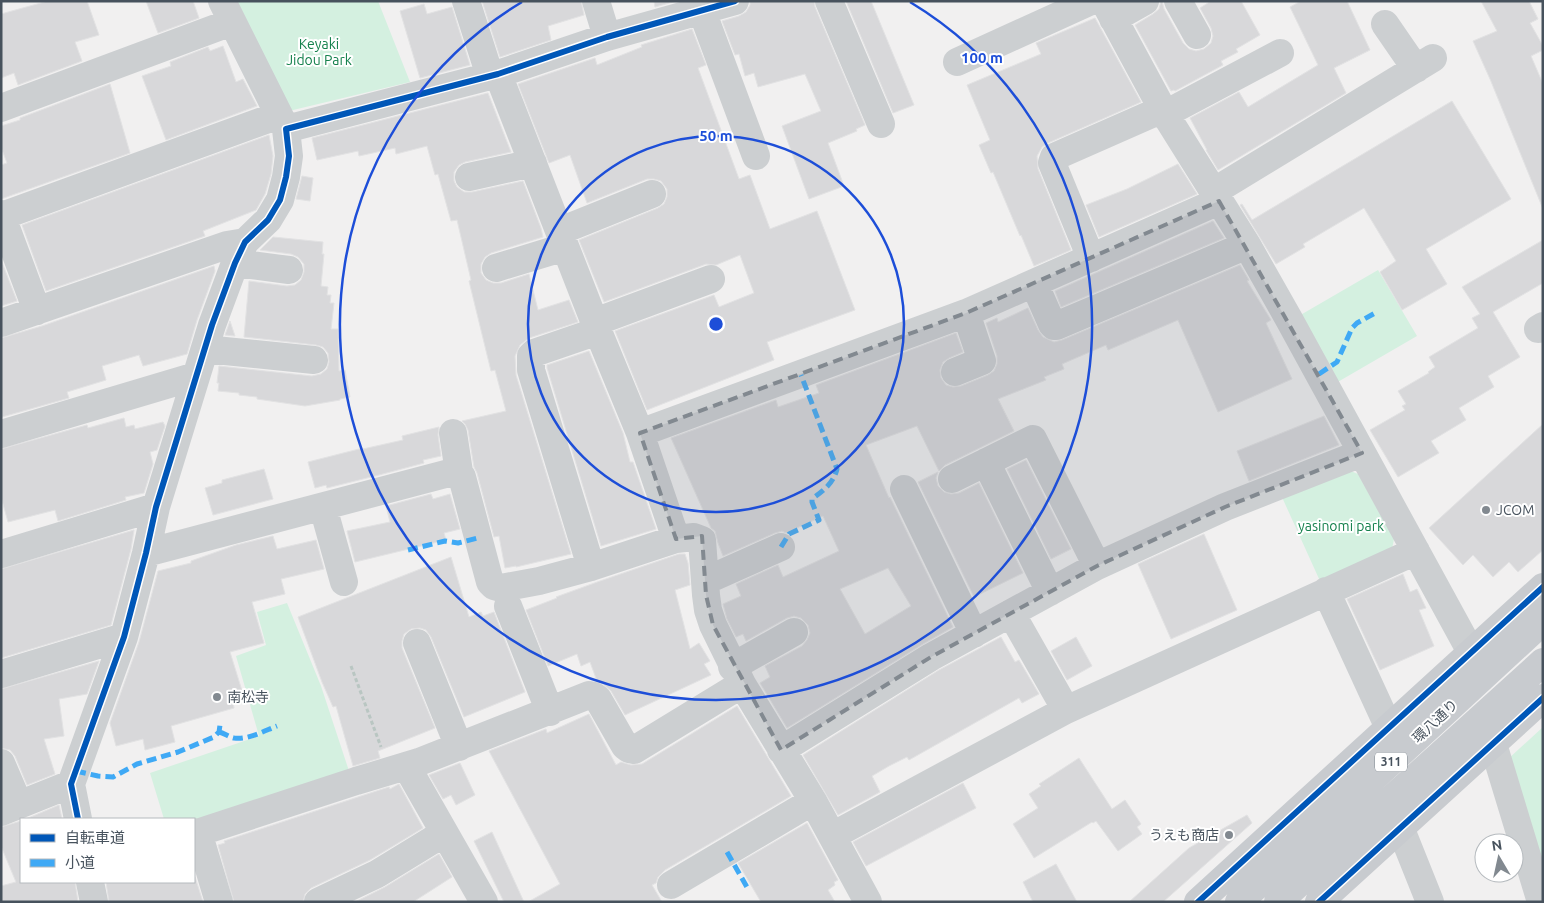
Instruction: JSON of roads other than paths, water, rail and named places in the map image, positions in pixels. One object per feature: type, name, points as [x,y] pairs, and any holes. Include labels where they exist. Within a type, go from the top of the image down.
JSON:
[{"type":"main road","name":"311","points":[[1199,902],[1543,587]]},
{"type":"main road","name":"環八通り","points":[[1239,902],[1543,621]]},
{"type":"main road","name":"環八通り","points":[[1278,902],[1543,662]]},
{"type":"main road","points":[[1320,902],[1543,698]]},
{"type":"street","points":[[466,1],[494,75],[533,163],[596,327],[640,433],[676,539]]},
{"type":"street","points":[[596,1],[608,37]]},
{"type":"street","points":[[37,311],[2,215],[283,122],[494,75],[608,37],[702,12],[734,1]]},
{"type":"street","points":[[829,1],[881,124]]},
{"type":"street","points":[[957,62],[1091,1]]},
{"type":"street","points":[[1145,1],[1109,10],[1164,111],[1247,245],[1290,321],[1471,652]]},
{"type":"street","points":[[1178,1],[1197,35]]},
{"type":"street","points":[[1,108],[227,12],[283,122],[289,156],[280,200],[268,220],[240,252],[196,376],[156,507],[124,637],[71,784],[78,818]]},
{"type":"street","points":[[702,12],[756,156]]},
{"type":"street","points":[[640,433],[966,312],[1091,258],[1216,196],[1425,63],[1385,24]]},
{"type":"street","points":[[1091,258],[1052,163],[1054,157],[1164,111],[1280,53]]},
{"type":"street","points":[[469,177],[533,163]]},
{"type":"street","points":[[496,268],[563,239],[652,194]]},
{"type":"street","points":[[1,323],[227,245],[240,252],[289,270]]},
{"type":"street","points":[[1034,283],[1052,324],[1056,326],[1247,245]]},
{"type":"street","points":[[591,568],[531,370],[531,356],[534,353],[712,279]]},
{"type":"street","points":[[955,372],[982,361],[966,312]]},
{"type":"street","points":[[205,349],[314,360]]},
{"type":"street","points":[[1,434],[196,376]]},
{"type":"street","points":[[453,433],[459,472],[462,477],[490,582],[494,586],[500,588],[539,581],[591,568],[676,539],[694,537],[702,540],[708,610],[713,625],[737,676],[813,801],[868,902]]},
{"type":"street","points":[[952,479],[1033,439],[1097,566]]},
{"type":"street","points":[[781,750],[932,657],[1097,566],[1225,507],[1362,453]]},
{"type":"street","points":[[986,462],[1050,592]]},
{"type":"street","points":[[146,553],[453,472],[459,472]]},
{"type":"street","points":[[904,489],[974,634]]},
{"type":"street","points":[[323,506],[344,582]]},
{"type":"street","points":[[1,554],[156,507]]},
{"type":"street","points":[[705,581],[781,547]]},
{"type":"street","points":[[832,836],[1066,710],[1416,550]]},
{"type":"street","points":[[1326,591],[1389,728]]},
{"type":"street","points":[[508,606],[550,712]]},
{"type":"street","points":[[1011,613],[1066,710]]},
{"type":"street","points":[[219,902],[196,833],[398,769],[550,712],[589,695],[598,699],[625,746],[634,750],[737,676],[794,632]]},
{"type":"street","points":[[1,674],[124,637]]},
{"type":"street","points":[[417,643],[459,747]]},
{"type":"street","points":[[1493,744],[1541,902]]},
{"type":"street","points":[[1,763],[10,808],[71,784]]},
{"type":"street","points":[[398,769],[444,833],[484,902]]},
{"type":"street","points":[[671,885],[813,801]]},
{"type":"street","points":[[1400,827],[1430,902]]},
{"type":"street","points":[[318,902],[377,874],[444,833]]},
{"type":"street","points":[[90,883],[94,902]]},
{"type":"place","name":"JCOM","points":[[1486,510]]},
{"type":"place","name":"南松寺","points":[[217,697]]},
{"type":"place","name":"うえも商店","points":[[1229,835]]},
{"type":"park label","name":"Keyaki Jidou Park","points":[[319,52]]},
{"type":"park label","name":"yasinomi park","points":[[1341,526]]}]
